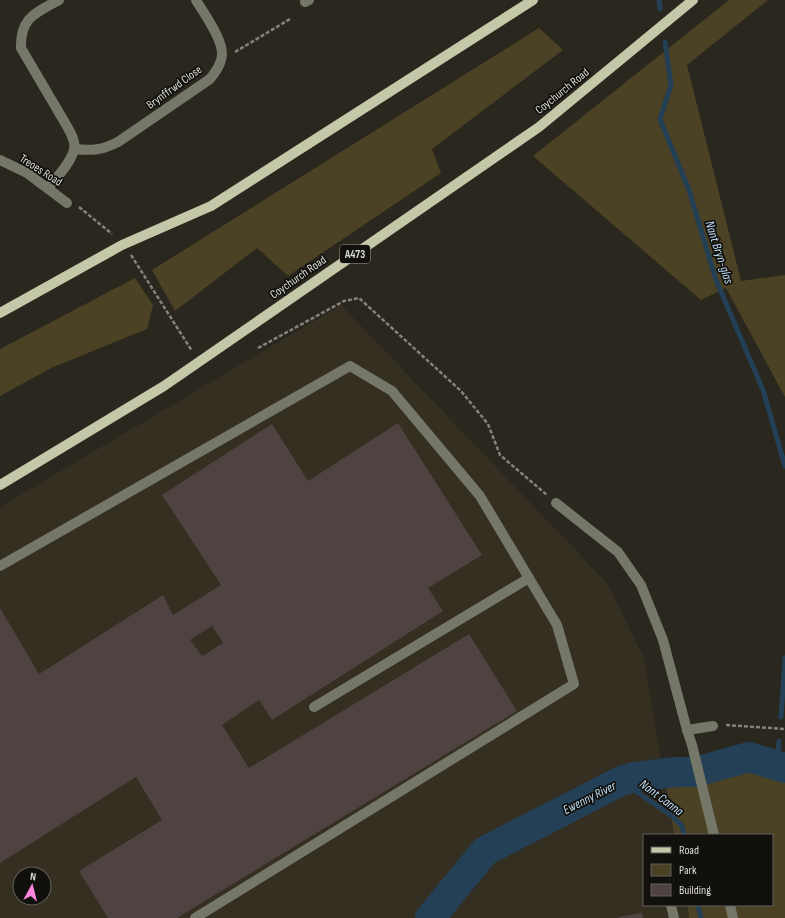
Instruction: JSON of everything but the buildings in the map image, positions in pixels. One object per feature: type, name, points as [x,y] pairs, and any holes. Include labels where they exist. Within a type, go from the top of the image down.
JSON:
[{"type":"main road","points":[[0,313],[122,246],[211,206],[533,0]]},
{"type":"main road","name":"Coychurch Road","points":[[0,485],[164,386],[539,127],[693,0]]},
{"type":"street","points":[[48,188],[66,168],[74,149],[73,138],[21,48],[20,37],[25,25],[32,15],[59,0]]},
{"type":"street","name":"Brynffrwd Close","points":[[74,149],[91,151],[104,148],[118,142],[210,79],[218,68],[222,55],[220,41],[196,0]]},
{"type":"street","name":"Treoes Road","points":[[0,160],[27,173],[72,204]]},
{"type":"street","points":[[0,566],[350,366],[392,391],[471,484],[480,496],[557,625],[574,684],[195,918]]},
{"type":"street","points":[[556,503],[618,552],[641,585],[663,640],[692,745],[714,834]]},
{"type":"street","points":[[314,707],[529,578]]},
{"type":"street","points":[[686,726],[713,726]]},
{"type":"street","points":[[671,906],[674,918]]},
{"type":"street","points":[[730,906],[733,918]]},
{"type":"path","points":[[235,53],[290,18]]},
{"type":"path","points":[[72,204],[112,234]]},
{"type":"path","points":[[131,255],[192,351]]},
{"type":"path","points":[[258,348],[344,301],[360,298],[461,391],[488,424],[500,455],[556,503]]},
{"type":"path","points":[[713,726],[736,725],[785,729]]},
{"type":"shaded area","points":[[341,305],[607,583],[644,658],[674,834],[643,834],[643,906],[687,906],[689,918],[0,918],[0,507]]},
{"type":"green space","points":[[729,0],[768,0],[687,65],[741,281],[785,275],[785,397],[726,288],[701,300],[533,156]]},
{"type":"green space","points":[[539,28],[563,50],[432,149],[441,173],[288,276],[257,248],[175,311],[152,270]]},
{"type":"green space","points":[[135,278],[153,305],[147,329],[51,368],[0,396],[0,349]]},
{"type":"green space","points":[[759,767],[785,776],[785,918],[689,918],[687,906],[773,906],[773,834],[674,834],[666,784]]},
{"type":"waterway","name":"Nant Bryn-glas","points":[[659,0],[660,9]]},
{"type":"waterway","name":"Nant Bryn-glas","points":[[665,42],[671,85],[660,119],[689,190],[716,280],[763,390],[785,466]]},
{"type":"waterway","name":"Nant Bryn-glas","points":[[781,717],[785,658]]},
{"type":"waterway","name":"Nant Bryn-glas","points":[[777,766],[779,741]]},
{"type":"waterway","name":"Ewenny River","points":[[430,918],[485,851],[621,781],[635,777],[675,772],[695,772],[749,757],[785,768]]},
{"type":"waterway","name":"Nant Canna","points":[[621,781],[672,816],[682,826],[684,834]]},
{"type":"waterway","name":"Nant Canna","points":[[698,906],[701,918]]}]
